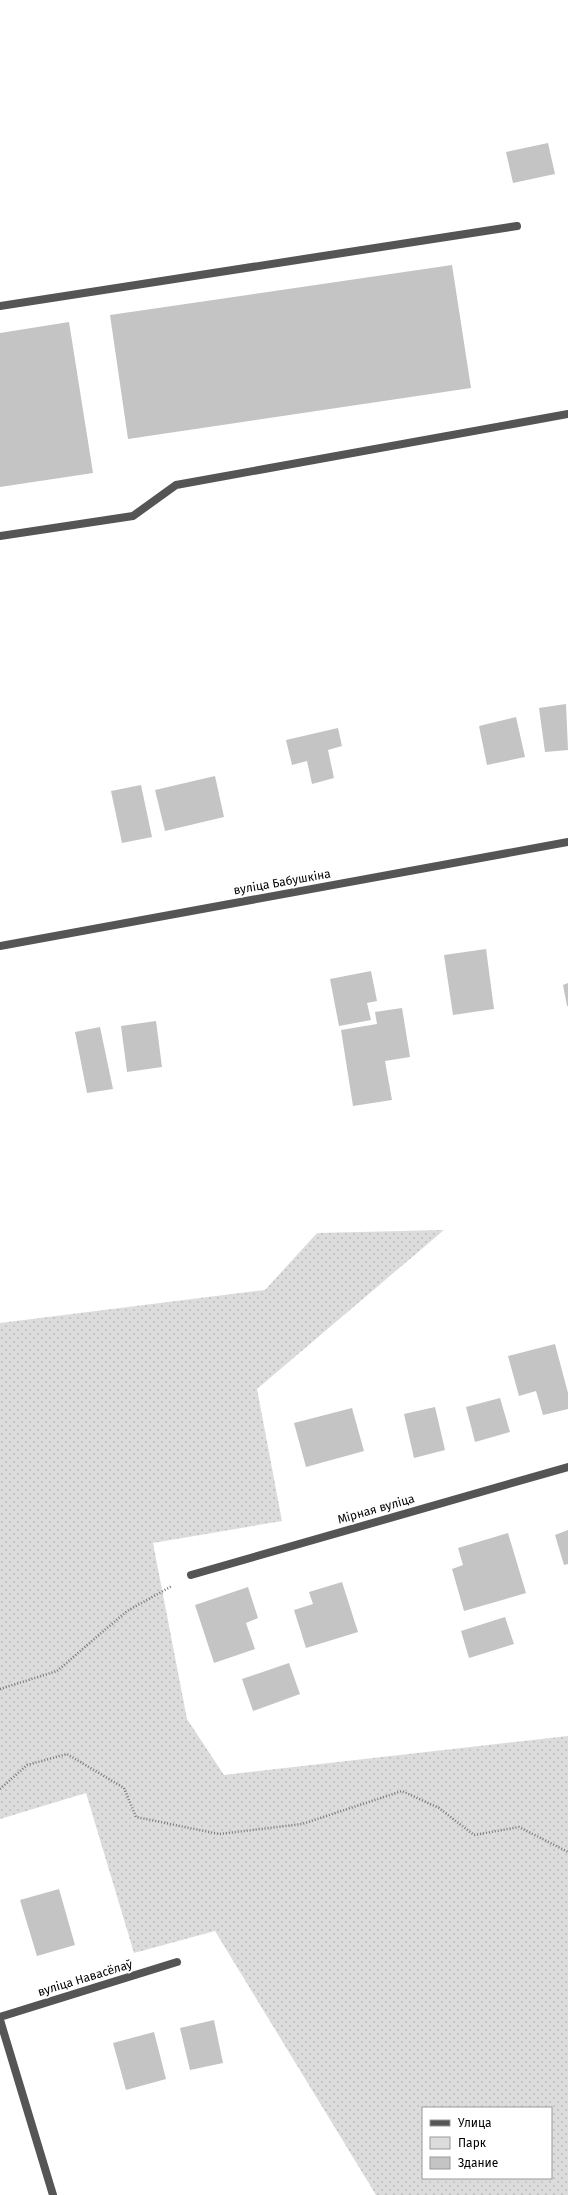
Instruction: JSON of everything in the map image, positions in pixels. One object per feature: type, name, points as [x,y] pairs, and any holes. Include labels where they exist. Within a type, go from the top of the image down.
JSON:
[{"type":"street","points":[[0,306],[517,226]]},
{"type":"street","points":[[0,536],[133,516],[176,485],[568,414]]},
{"type":"street","name":"вуліца Бабушкіна","points":[[0,946],[568,842]]},
{"type":"street","name":"Мірная вуліца","points":[[192,1575],[568,1467]]},
{"type":"street","name":"вуліца Навасёлаў","points":[[0,2017],[177,1962]]},
{"type":"street","points":[[0,2020],[53,2195]]},
{"type":"path","points":[[0,1689],[56,1671],[127,1611],[192,1575]]},
{"type":"path","points":[[0,1789],[27,1765],[67,1754],[124,1788],[136,1817],[219,1834],[302,1824],[402,1791],[439,1808],[474,1835],[519,1827],[568,1852]]},
{"type":"green space","points":[[444,1230],[257,1389],[282,1521],[153,1543],[187,1719],[224,1775],[568,1736],[568,2195],[376,2195],[215,1931],[134,1953],[86,1793],[0,1819],[0,1323],[265,1290],[317,1233]]},
{"type":"building","points":[[548,143],[555,174],[513,183],[506,152]]},
{"type":"building","points":[[452,265],[471,388],[128,439],[110,315]]},
{"type":"building","points":[[69,322],[93,473],[0,487],[0,333]]},
{"type":"building","points":[[566,704],[568,750],[545,752],[539,708]]},
{"type":"building","points":[[516,717],[525,757],[487,765],[479,726]]},
{"type":"building","points":[[338,728],[342,746],[328,750],[334,778],[312,784],[307,761],[292,765],[286,740]]},
{"type":"building","points":[[215,776],[224,817],[165,831],[155,790]]},
{"type":"building","points":[[141,785],[152,837],[122,843],[111,791]]},
{"type":"building","points":[[486,949],[494,1009],[453,1015],[444,955]]},
{"type":"building","points":[[371,971],[377,1001],[367,1003],[371,1020],[339,1026],[330,979]]},
{"type":"building","points":[[568,983],[568,1006],[567,1006],[563,985]]},
{"type":"building","points":[[402,1008],[410,1057],[385,1061],[392,1100],[353,1106],[341,1030],[377,1024],[375,1012]]},
{"type":"building","points":[[156,1021],[162,1067],[127,1072],[121,1026]]},
{"type":"building","points":[[100,1027],[113,1089],[87,1093],[75,1032]]},
{"type":"building","points":[[555,1344],[568,1393],[568,1409],[543,1415],[536,1391],[519,1396],[508,1356]]},
{"type":"building","points":[[500,1398],[510,1432],[475,1442],[466,1407]]},
{"type":"building","points":[[435,1407],[445,1450],[414,1458],[404,1414]]},
{"type":"building","points":[[352,1408],[364,1451],[306,1467],[294,1423]]},
{"type":"building","points":[[568,1530],[568,1564],[564,1565],[555,1535]]},
{"type":"building","points":[[508,1533],[526,1593],[464,1611],[452,1569],[463,1565],[458,1548]]},
{"type":"building","points":[[342,1582],[358,1632],[306,1648],[294,1610],[313,1604],[309,1592]]},
{"type":"building","points":[[248,1587],[258,1618],[246,1623],[255,1649],[214,1663],[195,1605]]},
{"type":"building","points":[[505,1617],[514,1644],[469,1658],[461,1631]]},
{"type":"building","points":[[289,1663],[300,1694],[253,1711],[242,1679]]},
{"type":"building","points":[[59,1889],[75,1945],[37,1956],[20,1900]]},
{"type":"building","points":[[214,2020],[223,2063],[190,2070],[180,2028]]},
{"type":"building","points":[[154,2032],[166,2079],[126,2090],[113,2043]]}]
